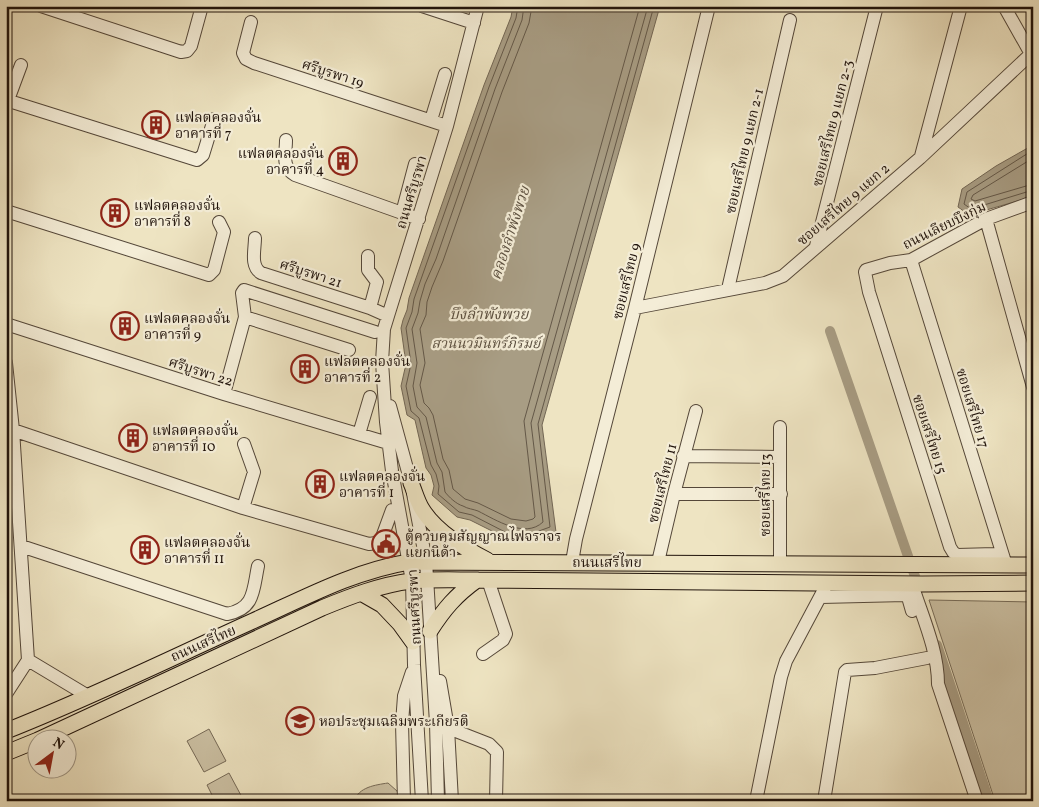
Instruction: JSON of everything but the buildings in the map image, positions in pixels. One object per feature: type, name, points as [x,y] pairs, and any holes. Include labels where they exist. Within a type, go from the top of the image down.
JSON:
[{"type":"main road","points":[[411,483],[421,508],[429,518],[468,550],[491,562]]},
{"type":"main road","name":"ถนนเสรีไทย","points":[[6,731],[88,696],[341,581],[390,565],[426,561],[1033,565]]},
{"type":"main road","points":[[430,631],[443,611],[459,593],[482,580]]},
{"type":"main road","name":"ถนนเสรีไทย","points":[[60,730],[307,615],[378,587],[412,581],[1033,583]]},
{"type":"main road","points":[[361,593],[382,605],[414,642]]},
{"type":"main road","name":"ถนนเสรีไทย","points":[[6,753],[28,744]]},
{"type":"street","points":[[41,6],[181,52],[187,52],[191,46],[202,6]]},
{"type":"street","points":[[422,6],[456,12],[474,23]]},
{"type":"street","name":"ถนนศรีบูรพา","points":[[422,799],[414,665],[412,581],[388,443],[382,362],[384,329],[447,126],[478,6]]},
{"type":"street","name":"ซอยเสรีไทย 9","points":[[572,562],[576,539],[636,308],[709,6]]},
{"type":"street","name":"ซอยเสรีไทย 9 แยก 2-3","points":[[816,246],[878,6]]},
{"type":"street","points":[[920,158],[961,6]]},
{"type":"street","points":[[1004,6],[1032,53]]},
{"type":"street","name":"ซอยเสรีไทย 9 แยก 2-1","points":[[728,289],[790,20]]},
{"type":"street","name":"ศรีบูรพา 19","points":[[251,22],[243,53],[246,59],[447,126]]},
{"type":"street","name":"ซอยเสรีไทย 9 แยก 2","points":[[636,308],[765,283],[783,276],[920,158],[1032,53]]},
{"type":"street","points":[[21,65],[7,100],[197,160],[203,155],[214,119]]},
{"type":"street","points":[[431,120],[444,74]]},
{"type":"street","points":[[286,140],[286,166],[288,171],[419,218]]},
{"type":"street","points":[[402,213],[415,164]]},
{"type":"street","name":"ถนนเลียบบึงกุ่ม","points":[[866,270],[890,263],[911,260],[986,220],[1033,202]]},
{"type":"street","points":[[6,211],[209,275],[214,270],[224,232],[219,222]]},
{"type":"street","points":[[986,220],[1033,387]]},
{"type":"street","name":"ศรีบูรพา 21","points":[[255,238],[254,265],[262,273],[370,308],[388,316]]},
{"type":"street","points":[[368,256],[368,270],[377,282],[370,308]]},
{"type":"street","name":"ซอยเสรีไทย 17","points":[[911,260],[1006,565]]},
{"type":"street","name":"ซอยเสรีไทย 15","points":[[866,270],[864,276],[868,292],[950,547],[957,555],[995,554],[1006,565]]},
{"type":"street","points":[[224,394],[245,317],[242,293],[244,290],[375,332]]},
{"type":"street","points":[[245,317],[349,350]]},
{"type":"street","name":"ศรีบูรพา 22","points":[[6,324],[224,394],[388,443]]},
{"type":"street","points":[[6,363],[13,430],[28,660],[6,694]]},
{"type":"street","name":"ถนนศรีบูรพา","points":[[384,387],[411,483],[426,561],[438,798]]},
{"type":"street","points":[[359,434],[370,397]]},
{"type":"street","name":"ซอยเสรีไทย 11","points":[[658,562],[683,456],[696,411]]},
{"type":"street","name":"ซอยเสรีไทย 13","points":[[780,427],[780,563]]},
{"type":"street","points":[[13,430],[243,508],[370,544],[382,539],[392,510]]},
{"type":"street","points":[[243,508],[254,472],[244,444]]},
{"type":"street","points":[[683,456],[779,457]]},
{"type":"street","points":[[674,494],[781,494]]},
{"type":"street","points":[[21,546],[227,614],[241,610],[250,601],[258,566]]},
{"type":"street","points":[[482,580],[506,634],[503,640],[484,654]]},
{"type":"street","points":[[756,801],[781,676],[786,661],[828,582]]},
{"type":"street","points":[[912,584],[938,684],[977,801]]},
{"type":"street","points":[[821,598],[906,596],[929,652]]},
{"type":"street","points":[[824,801],[845,672],[847,670],[883,667],[929,652]]},
{"type":"street","points":[[28,660],[88,696]]},
{"type":"street","points":[[404,801],[404,696],[414,665]]},
{"type":"street","points":[[432,668],[440,681],[448,728],[452,801]]},
{"type":"street","points":[[448,728],[489,744],[497,752],[496,801]]},
{"type":"shaded area","points":[[929,600],[1033,602],[1033,801],[995,801]]},
{"type":"shaded area","points":[[209,729],[226,761],[204,772],[187,741]]},
{"type":"shaded area","points":[[229,773],[244,801],[215,801],[207,785]]},
{"type":"shaded area","points":[[388,783],[397,791],[401,801],[354,801],[356,796],[364,790]]},
{"type":"water","name":"บึงลำพังพวย","points":[[513,6],[660,6],[542,425],[556,532],[529,540],[506,538],[470,520],[457,517],[432,495],[434,486],[431,475],[426,468],[415,420],[407,415],[401,386],[406,364],[401,328],[409,298],[484,85],[511,17]]},
{"type":"water","points":[[1033,145],[1033,194],[1021,200],[969,215],[958,207],[962,189],[996,166]]},
{"type":"waterway","points":[[830,331],[919,588]]},
{"type":"waterway","points":[[937,645],[989,801]]},
{"type":"place","name":"แฟลตคลองจั่น อาคารที่ 7","points":[[156,125]]},
{"type":"place","name":"แฟลตคลองจั่น อาคารที่ 4","points":[[343,161]]},
{"type":"place","name":"แฟลตคลองจั่น อาคารที่ 8","points":[[115,213]]},
{"type":"place","name":"แฟลตคลองจั่น อาคารที่ 9","points":[[125,326]]},
{"type":"place","name":"แฟลตคลองจั่น อาคารที่ 2","points":[[305,369]]},
{"type":"place","name":"แฟลตคลองจั่น อาคารที่ 10","points":[[133,438]]},
{"type":"place","name":"แฟลตคลองจั่น อาคารที่ 1","points":[[320,484]]},
{"type":"place","name":"ตู้ควบคุมสัญญาณไฟจราจร แยกนิด้า","points":[[386,544]]},
{"type":"place","name":"แฟลตคลองจั่น อาคารที่ 11","points":[[145,550]]},
{"type":"place","name":"หอประชุมเฉลิมพระเกียรติ","points":[[300,721]]},
{"type":"water label","name":"คลองลำพังพวย","points":[[510,233]]},
{"type":"park label","name":"สวนนวมินทร์ภิรมย์","points":[[486,343]]}]
